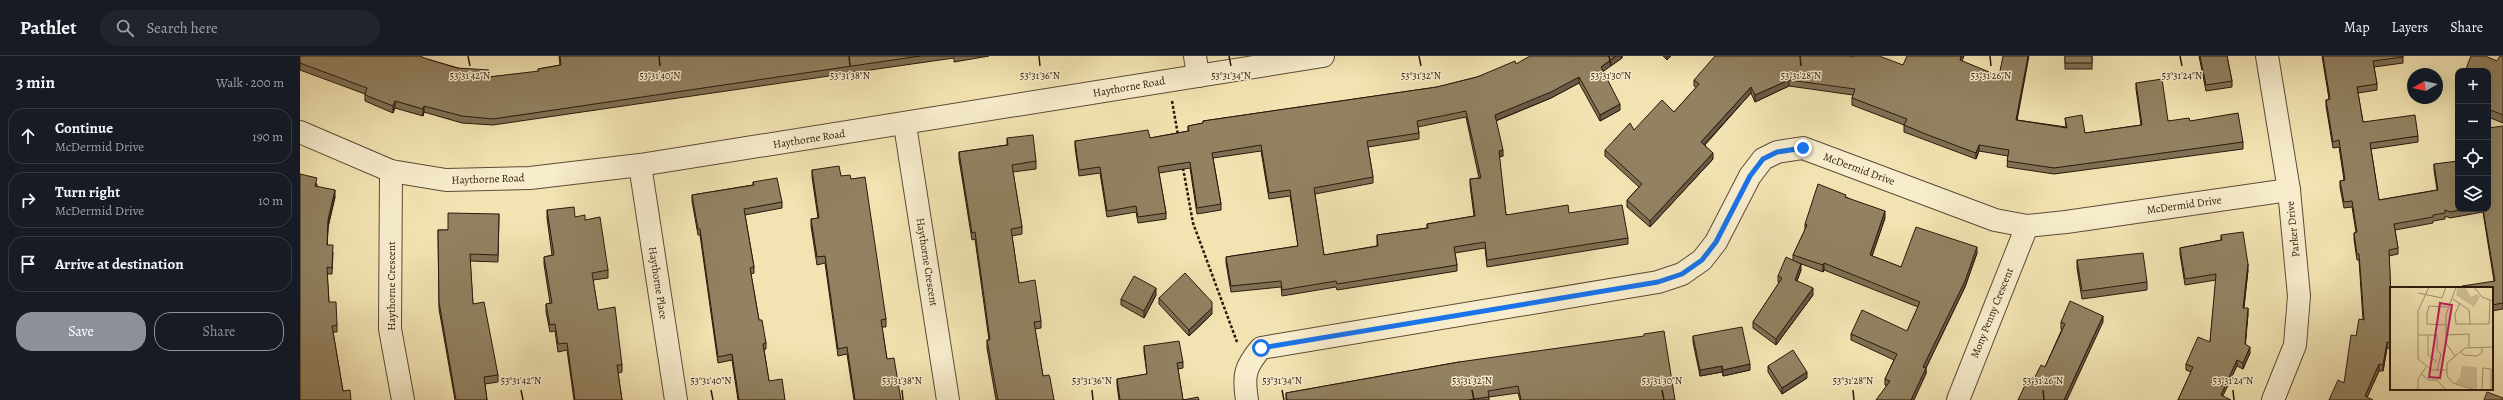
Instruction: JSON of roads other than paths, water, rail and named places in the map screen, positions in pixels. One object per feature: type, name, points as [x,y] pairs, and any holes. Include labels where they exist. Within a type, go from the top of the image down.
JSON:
[{"type":"street","name":"Haythorne Road","points":[[300,132],[391,171],[446,180],[530,178],[640,165],[905,125],[1196,66],[1323,56]]},
{"type":"street","name":"Parker Drive","points":[[2267,56],[2289,190],[2299,296],[2295,345],[2273,400]]},
{"type":"street","name":"Haythorne Crescent","points":[[905,125],[948,400]]},
{"type":"street","name":"McDermid Drive","points":[[1247,400],[1244,382],[1247,365],[1261,348],[1658,282],[1682,274],[1702,260],[1716,242],[1750,176],[1763,159],[1777,152],[1803,148],[1995,220],[2027,226],[2066,222],[2289,190]]},
{"type":"street","name":"Haythorne Place","points":[[640,165],[676,400]]},
{"type":"street","name":"Haythorne Crescent","points":[[391,171],[390,329],[403,400]]},
{"type":"street","name":"Mony Penny Crescent","points":[[1958,400],[2027,226]]}]
